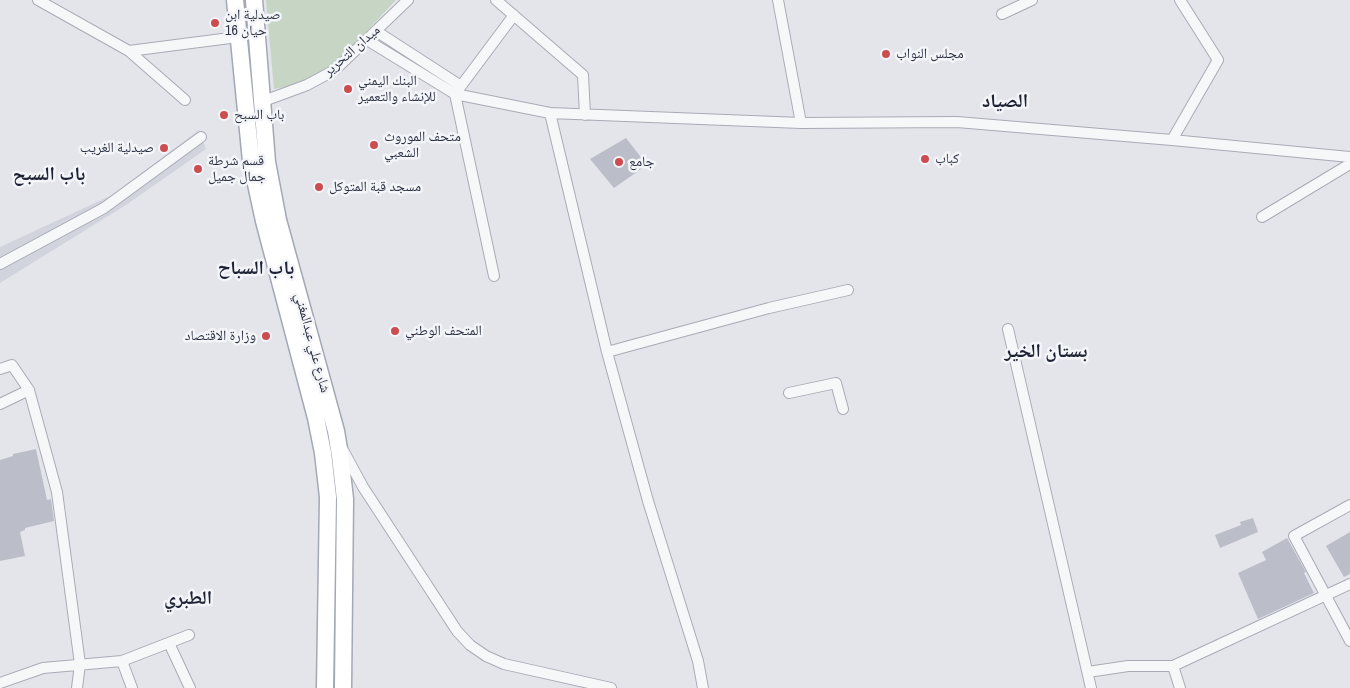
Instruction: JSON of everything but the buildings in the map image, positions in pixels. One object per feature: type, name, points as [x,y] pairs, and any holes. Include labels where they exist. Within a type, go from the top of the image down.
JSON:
[{"type":"main road","name":"شارع علي عبدالمغني","points":[[235,0],[251,161],[264,221],[316,418],[323,453],[328,497],[325,688]]},
{"type":"main road","name":"شارع علي عبدالمغني","points":[[254,0],[267,162],[278,220],[338,439],[345,499],[343,688]]},
{"type":"main road","points":[[328,497],[345,499]]},
{"type":"street","points":[[38,0],[129,51],[185,100]]},
{"type":"street","name":"ميدان التحرير","points":[[261,102],[292,91],[335,70],[408,0]]},
{"type":"street","points":[[496,0],[583,75],[585,115]]},
{"type":"street","points":[[778,0],[801,123]]},
{"type":"street","points":[[1002,14],[1032,0]]},
{"type":"street","points":[[1172,140],[1218,60],[1180,0]]},
{"type":"street","points":[[458,90],[514,15]]},
{"type":"street","points":[[376,31],[458,90],[494,276]]},
{"type":"street","points":[[129,51],[238,37]]},
{"type":"street","points":[[368,40],[458,90],[550,113],[801,123],[957,122],[1350,157]]},
{"type":"street","points":[[550,113],[607,352],[648,501],[698,661],[703,688]]},
{"type":"street","points":[[0,264],[104,208],[201,137]]},
{"type":"street","points":[[1262,218],[1350,164]]},
{"type":"street","points":[[607,352],[769,308],[848,290]]},
{"type":"street","points":[[1008,329],[1091,688]]},
{"type":"street","points":[[0,369],[12,366],[29,390],[57,492],[80,664],[77,688]]},
{"type":"street","points":[[789,393],[836,384],[842,409]]},
{"type":"street","points":[[0,404],[29,390]]},
{"type":"street","points":[[338,439],[363,487],[463,638],[478,651],[495,660],[573,683],[611,688]]},
{"type":"street","points":[[1350,505],[1294,536],[1350,641]]},
{"type":"street","points":[[1088,672],[1128,666],[1173,666],[1350,584]]},
{"type":"street","points":[[0,683],[43,668],[122,661],[189,635]]},
{"type":"street","points":[[169,643],[190,688]]},
{"type":"street","points":[[122,661],[132,688]]},
{"type":"street","points":[[1173,666],[1180,688]]},
{"type":"shaded area","points":[[199,130],[206,149],[126,205],[0,283],[0,247],[112,195]]},
{"type":"green space","points":[[266,0],[396,0],[335,65],[305,83],[274,89]]},
{"type":"place","name":"صيدلية ابن حيان 16","points":[[215,23]]},
{"type":"place","name":"مجلس النواب","points":[[886,54]]},
{"type":"place","name":"البنك اليمني للإنشاء والتعمير","points":[[348,89]]},
{"type":"place","name":"باب السبح","points":[[224,115]]},
{"type":"place","name":"متحف الموروث الشعبي","points":[[374,145]]},
{"type":"place","name":"صيدلية الغريب","points":[[164,148]]},
{"type":"place","name":"كباب","points":[[925,159]]},
{"type":"place","name":"جامع","points":[[619,162]]},
{"type":"place","name":"قسم شرطة جمال جميل","points":[[198,169]]},
{"type":"place","name":"مسجد قبة المتوكل","points":[[319,187]]},
{"type":"place","name":"المتحف الوطني","points":[[395,331]]},
{"type":"place","name":"وزارة الاقتصاد","points":[[266,336]]},
{"type":"district","name":"الصياد","points":[[1005,102]]},
{"type":"district","name":"باب السبح","points":[[49,175]]},
{"type":"district","name":"باب السباح","points":[[256,269]]},
{"type":"district","name":"بستان الخير","points":[[1046,352]]},
{"type":"district","name":"الطبري","points":[[188,599]]}]
